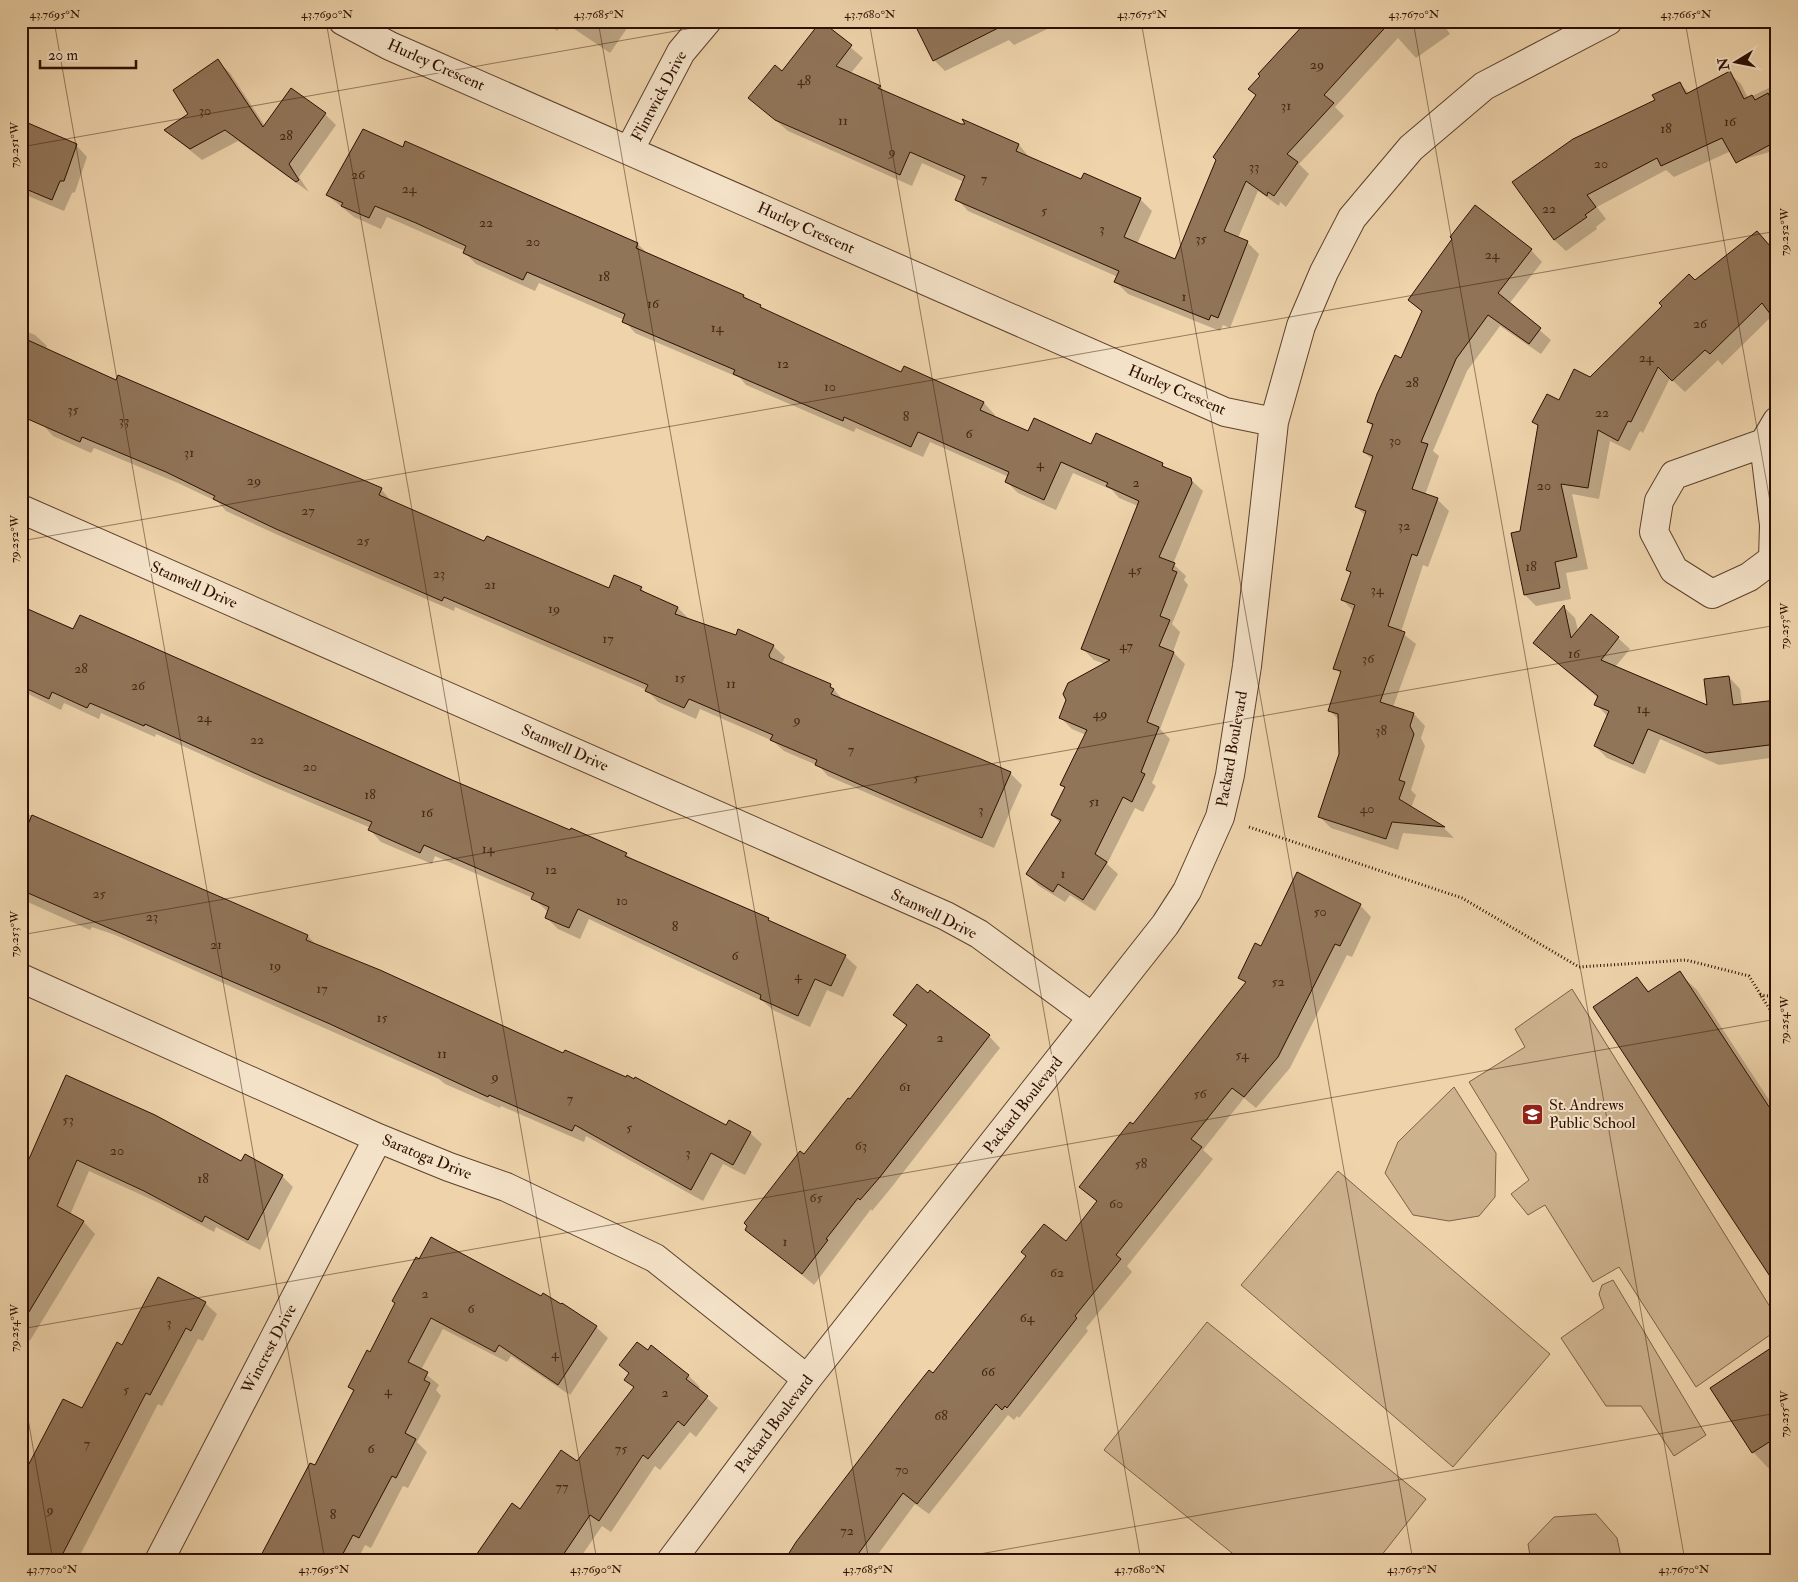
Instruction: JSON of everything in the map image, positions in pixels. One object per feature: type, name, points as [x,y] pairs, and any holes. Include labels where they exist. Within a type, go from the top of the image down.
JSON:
[{"type":"street","name":"Hurley Crescent","points":[[343,21],[390,46],[1225,412],[1274,422]]},
{"type":"street","name":"Flintwick Drive","points":[[630,150],[681,52],[707,21]]},
{"type":"street","name":"Packard Boulevard","points":[[672,1561],[807,1379],[1165,925],[1187,891],[1220,817],[1230,775],[1247,666],[1274,422],[1301,326],[1324,272],[1352,218],[1411,148],[1484,86],[1608,21]]},
{"type":"street","points":[[1770,432],[1774,525],[1773,559],[1749,577],[1712,594],[1674,570],[1654,532],[1659,501],[1674,475],[1770,432]]},
{"type":"street","name":"Stanwell Drive","points":[[21,509],[946,916],[979,934],[1092,1016]]},
{"type":"street","name":"Saratoga Drive","points":[[22,982],[378,1138],[449,1167],[506,1187],[655,1258],[807,1379]]},
{"type":"street","name":"Wincrest Drive","points":[[159,1561],[378,1138]]},
{"type":"path","points":[[1246,826],[1462,898],[1579,967],[1686,960],[1748,976],[1777,1020]]},
{"type":"path","points":[[1760,994],[1777,997]]},
{"type":"shaded area","points":[[1572,989],[1777,1318],[1777,1330],[1696,1387],[1619,1267],[1593,1282],[1545,1205],[1528,1215],[1511,1194],[1529,1180],[1469,1082],[1525,1047],[1515,1029]]},
{"type":"shaded area","points":[[1454,1087],[1496,1153],[1495,1197],[1479,1216],[1449,1221],[1413,1215],[1385,1173],[1398,1142]]},
{"type":"shaded area","points":[[1338,1171],[1550,1354],[1453,1467],[1241,1285]]},
{"type":"shaded area","points":[[1613,1280],[1706,1435],[1674,1456],[1641,1406],[1606,1406],[1561,1338],[1604,1308],[1599,1294],[1602,1285]]},
{"type":"shaded area","points":[[1207,1322],[1426,1499],[1377,1561],[1242,1561],[1104,1450]]},
{"type":"shaded area","points":[[1596,1514],[1617,1538],[1622,1561],[1531,1561],[1528,1544],[1554,1517]]},
{"type":"building","points":[[821,21],[852,45],[836,66],[881,86],[878,88],[961,124],[965,124],[962,119],[1019,144],[1016,151],[1081,179],[1084,173],[1141,198],[1124,237],[1175,259],[1216,160],[1213,157],[1256,95],[1248,89],[1260,76],[1258,74],[1307,21],[1391,21],[1324,95],[1334,103],[1287,154],[1298,162],[1274,196],[1268,192],[1267,196],[1246,181],[1224,231],[1248,241],[1218,318],[1211,315],[1209,320],[1114,282],[1119,271],[955,200],[965,176],[910,152],[900,175],[775,120],[748,98],[775,65],[782,71]]},
{"type":"building","points":[[913,21],[1012,21],[933,61]]},
{"type":"building","points":[[218,59],[263,127],[291,88],[326,113],[289,164],[299,180],[296,182],[225,130],[190,149],[164,130],[188,114],[173,90]]},
{"type":"building","points":[[1730,71],[1744,99],[1752,95],[1755,100],[1768,93],[1770,97],[1777,95],[1777,141],[1736,163],[1722,138],[1661,166],[1657,158],[1587,195],[1596,207],[1585,215],[1587,217],[1554,240],[1512,182],[1573,139],[1655,100],[1652,95],[1680,82],[1686,94]]},
{"type":"building","points":[[21,120],[77,144],[64,181],[60,181],[52,200],[21,187]]},
{"type":"building","points":[[363,129],[403,147],[405,141],[638,243],[636,248],[744,295],[743,297],[761,305],[760,307],[901,372],[904,366],[984,402],[980,410],[1028,431],[1034,418],[1091,444],[1096,433],[1163,463],[1162,466],[1191,478],[1192,483],[1159,557],[1175,563],[1172,570],[1177,572],[1160,616],[1170,620],[1159,646],[1174,652],[1147,722],[1159,727],[1141,772],[1145,774],[1132,802],[1123,797],[1095,854],[1107,862],[1083,900],[1058,884],[1053,892],[1026,874],[1061,820],[1051,815],[1065,787],[1060,785],[1087,730],[1059,718],[1066,700],[1063,694],[1068,683],[1110,660],[1081,649],[1139,501],[1106,486],[1108,483],[1061,462],[1044,500],[1005,482],[1009,472],[918,432],[911,447],[844,417],[843,421],[733,374],[735,370],[622,322],[625,314],[527,272],[523,280],[463,253],[466,246],[416,223],[375,206],[369,218],[341,206],[343,203],[326,195]]},
{"type":"building","points":[[1475,205],[1532,249],[1498,293],[1541,328],[1529,344],[1488,315],[1456,359],[1421,442],[1428,444],[1412,489],[1438,498],[1417,556],[1412,554],[1388,626],[1405,632],[1380,702],[1414,713],[1410,726],[1414,734],[1399,780],[1405,782],[1399,799],[1445,827],[1392,822],[1386,839],[1318,817],[1339,754],[1338,714],[1328,711],[1341,671],[1333,669],[1355,605],[1341,600],[1351,572],[1346,570],[1366,511],[1355,507],[1373,456],[1363,452],[1373,424],[1367,422],[1377,394],[1395,355],[1401,358],[1422,311],[1408,300],[1452,239],[1450,237]]},
{"type":"building","points":[[1757,231],[1777,254],[1777,323],[1762,303],[1710,354],[1705,350],[1672,381],[1658,367],[1631,422],[1628,421],[1618,441],[1598,430],[1588,488],[1561,484],[1577,557],[1555,562],[1560,588],[1524,595],[1511,533],[1520,531],[1538,425],[1532,422],[1547,394],[1559,400],[1574,369],[1590,377],[1662,306],[1659,303],[1689,274],[1695,280]]},
{"type":"building","points":[[21,337],[116,380],[118,375],[382,488],[379,495],[484,541],[487,536],[609,588],[614,575],[642,587],[640,590],[678,607],[675,614],[736,635],[738,629],[774,645],[769,655],[770,658],[831,684],[830,687],[834,689],[831,694],[1011,772],[982,838],[815,765],[817,760],[770,740],[773,735],[689,699],[684,708],[645,691],[648,685],[444,597],[442,601],[276,529],[213,499],[215,496],[166,472],[82,437],[80,442],[21,416]]},
{"type":"building","points":[[1564,605],[1571,638],[1591,614],[1619,637],[1601,660],[1707,705],[1704,679],[1729,676],[1733,705],[1777,700],[1777,744],[1706,753],[1648,729],[1633,764],[1594,746],[1609,711],[1594,705],[1598,696],[1533,643]]},
{"type":"building","points":[[21,606],[73,629],[80,615],[452,780],[570,830],[571,828],[627,853],[625,856],[769,918],[768,920],[846,955],[831,986],[815,979],[798,1016],[760,999],[761,995],[578,909],[569,928],[545,918],[549,907],[531,899],[534,893],[424,845],[420,853],[368,830],[372,822],[261,776],[145,724],[144,726],[90,703],[87,708],[52,692],[49,699],[21,686]]},
{"type":"building","points":[[32,815],[308,935],[306,940],[380,970],[563,1053],[565,1050],[626,1077],[627,1075],[634,1079],[635,1077],[726,1125],[729,1120],[751,1132],[733,1165],[711,1153],[691,1190],[575,1125],[572,1131],[489,1095],[488,1097],[330,1024],[21,890],[21,840]]},
{"type":"building","points":[[1297,872],[1361,904],[1340,946],[1335,944],[1278,1057],[1244,1097],[1232,1088],[1191,1139],[1202,1147],[1116,1255],[1121,1259],[1075,1316],[1077,1318],[1007,1408],[1005,1406],[1002,1410],[996,1404],[917,1504],[903,1493],[853,1561],[784,1561],[796,1542],[905,1400],[929,1370],[933,1373],[1026,1256],[1021,1252],[1044,1224],[1066,1241],[1097,1201],[1079,1187],[1130,1122],[1133,1124],[1246,982],[1238,978],[1255,943],[1261,946]]},
{"type":"building","points":[[1680,971],[1777,1119],[1777,1287],[1593,1007],[1637,977],[1648,992]]},
{"type":"building","points":[[917,984],[928,993],[930,990],[990,1035],[880,1177],[860,1200],[858,1198],[802,1274],[745,1230],[747,1226],[744,1223],[800,1151],[804,1154],[848,1098],[850,1099],[907,1025],[893,1015]]},
{"type":"building","points":[[66,1075],[155,1115],[241,1161],[245,1154],[283,1175],[248,1240],[205,1216],[202,1222],[144,1191],[77,1160],[57,1206],[84,1221],[21,1325],[21,1177]]},
{"type":"building","points":[[431,1237],[541,1296],[543,1293],[562,1303],[597,1326],[558,1385],[499,1345],[495,1352],[431,1318],[408,1362],[428,1372],[424,1380],[430,1383],[405,1433],[416,1439],[396,1478],[392,1476],[359,1538],[353,1535],[339,1561],[258,1561],[310,1463],[315,1465],[354,1390],[348,1387],[367,1350],[370,1352],[395,1303],[392,1301],[416,1257],[419,1259]]},
{"type":"building","points":[[158,1277],[206,1302],[191,1331],[186,1328],[150,1395],[146,1393],[59,1561],[21,1561],[21,1479],[63,1399],[82,1408],[117,1342],[122,1345]]},
{"type":"building","points":[[637,1342],[648,1350],[651,1345],[689,1375],[686,1379],[708,1396],[684,1426],[678,1421],[648,1459],[643,1455],[599,1521],[590,1515],[559,1561],[472,1561],[512,1503],[520,1509],[561,1450],[577,1461],[634,1387],[624,1380],[629,1373],[619,1365]]},
{"type":"building","points":[[1777,1344],[1777,1437],[1752,1453],[1710,1388]]},
{"type":"place","name":"St. Andrews Public School","points":[[1533,1114]]}]
